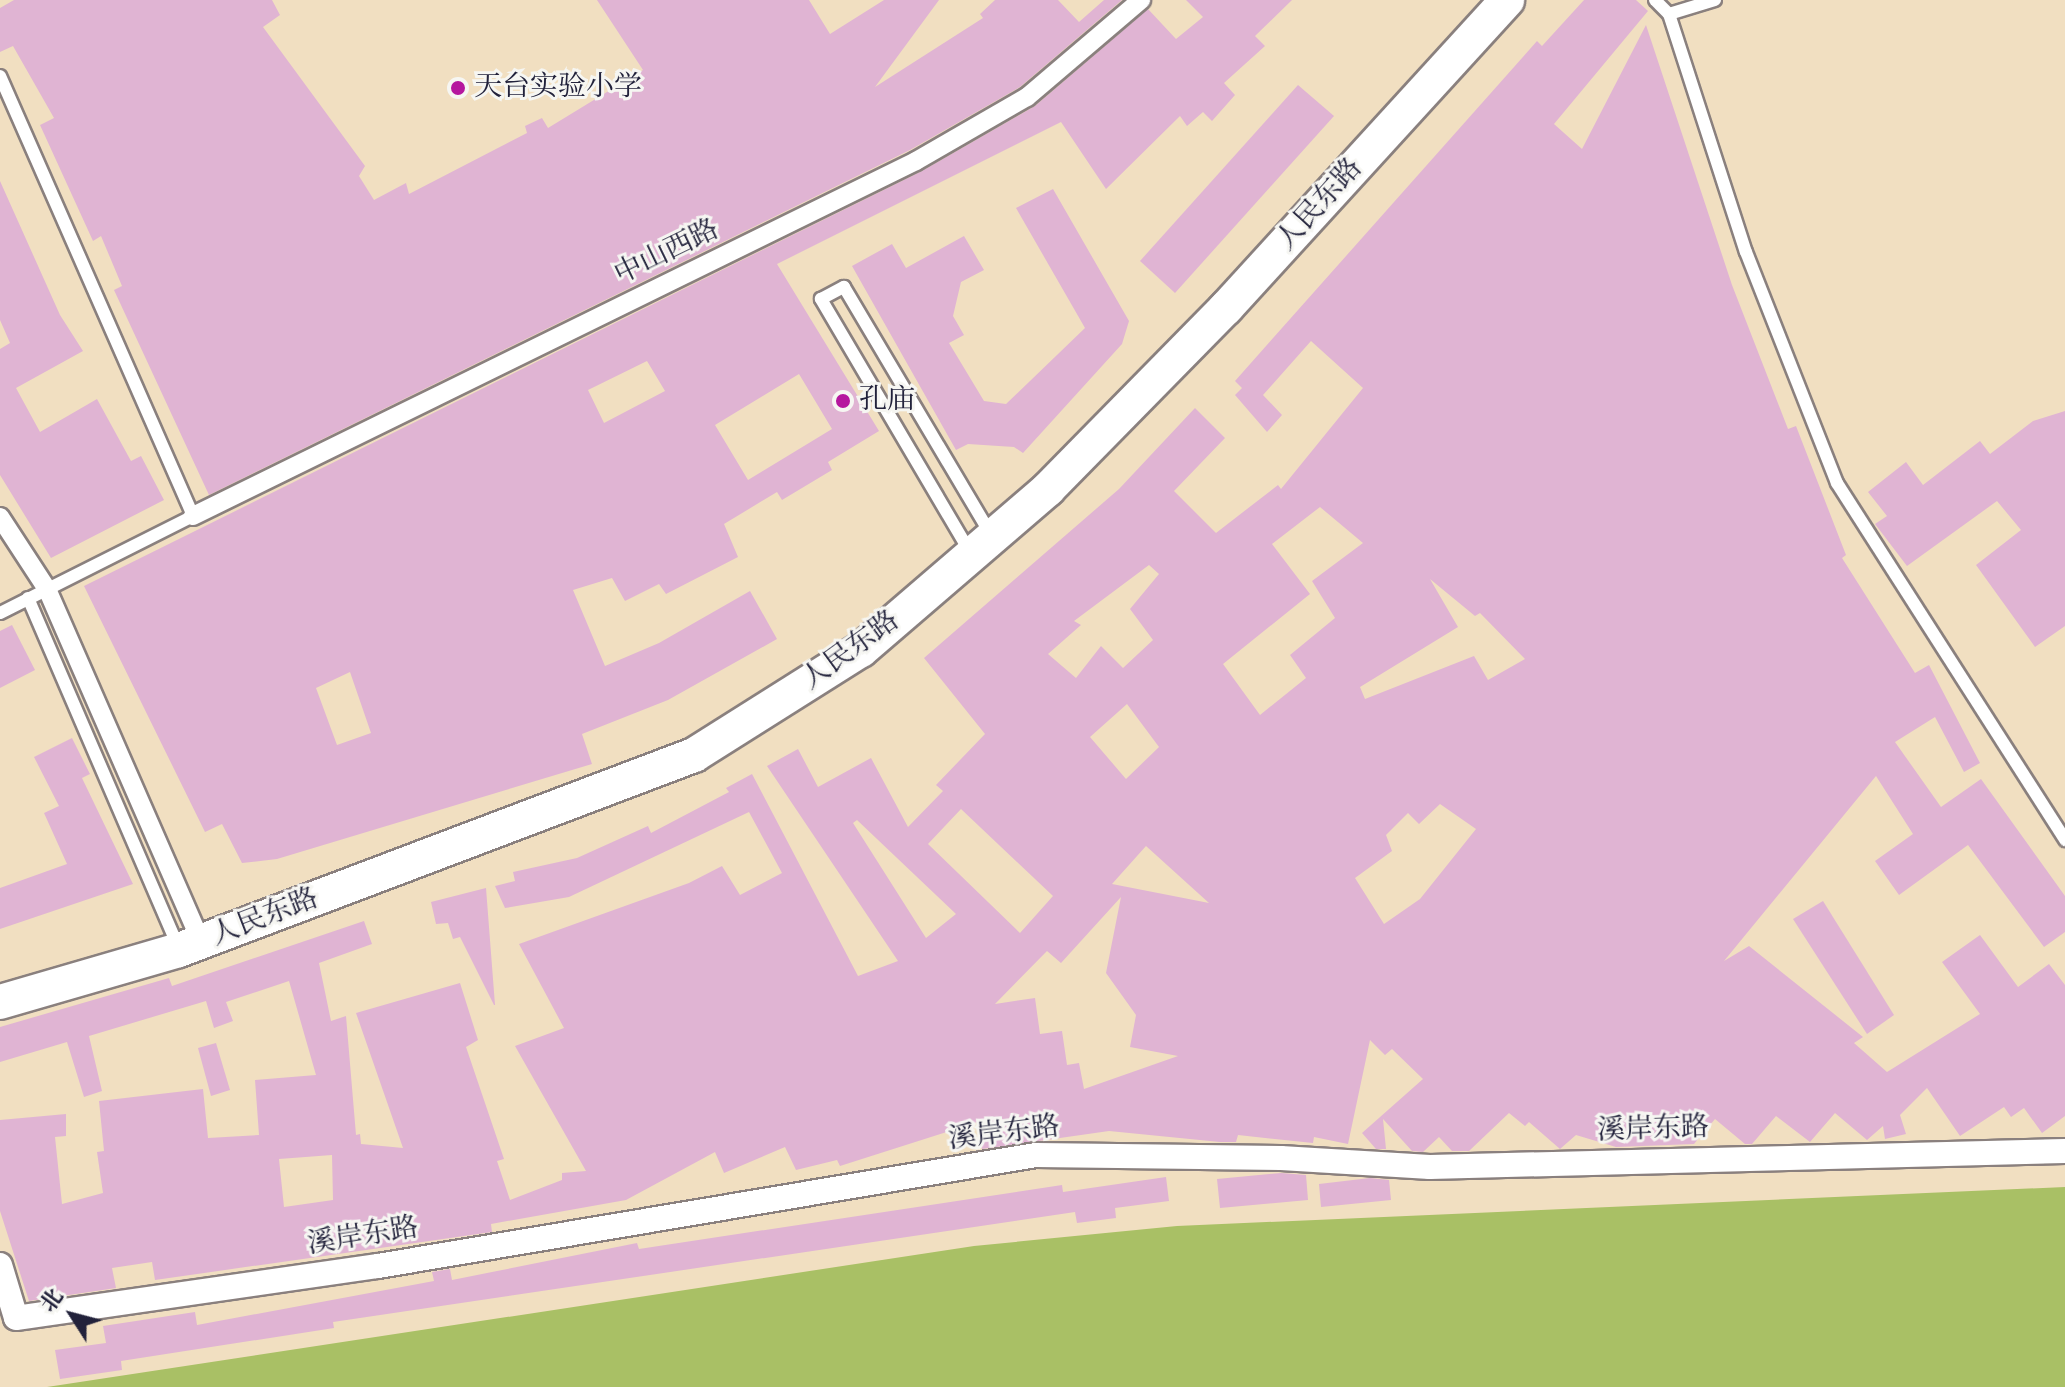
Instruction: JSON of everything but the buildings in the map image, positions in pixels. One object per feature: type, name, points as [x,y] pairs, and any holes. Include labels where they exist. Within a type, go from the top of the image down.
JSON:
[{"type":"main road","name":"人民东路","points":[[0,1002],[190,946],[694,755],[861,650],[1048,489],[1226,308],[1507,0]]},
{"type":"street","name":"中山西路","points":[[193,516],[916,161],[1027,97],[1141,0]]},
{"type":"street","points":[[0,517],[47,589],[190,946]]},
{"type":"street","name":"溪岸东路","points":[[0,1265],[16,1318],[378,1266],[1036,1155],[1281,1158],[1430,1167],[2065,1151]]},
{"type":"lane","points":[[1655,0],[1669,14],[1746,252],[1837,483],[2065,840]]},
{"type":"lane","points":[[1669,14],[1715,0]]},
{"type":"lane","points":[[0,76],[193,516],[0,613]]},
{"type":"lane","points":[[844,287],[982,546],[821,299],[844,287]]},
{"type":"lane","points":[[28,598],[190,946]]},
{"type":"green space","points":[[2065,1187],[2065,1387],[47,1387],[974,1246],[1177,1226]]},
{"type":"place","name":"天台实验小学","points":[[458,88]]},
{"type":"place","name":"孔庙","points":[[843,401]]}]
